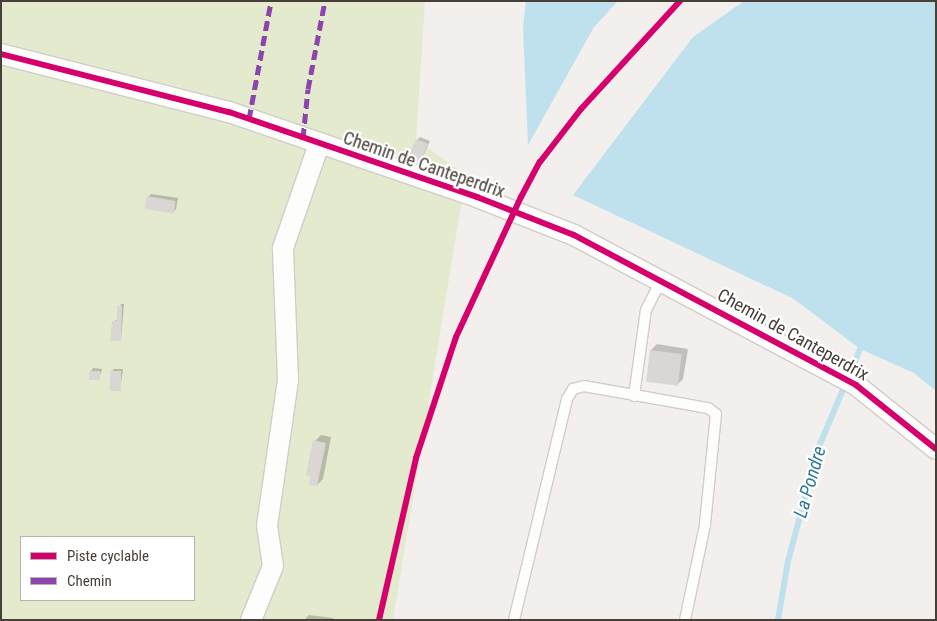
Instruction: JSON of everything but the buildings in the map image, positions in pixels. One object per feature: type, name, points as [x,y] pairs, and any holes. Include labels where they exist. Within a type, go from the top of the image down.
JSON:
[{"type":"street","name":"Chemin de Canteperdrix","points":[[1,54],[229,112],[477,197],[574,235],[662,280],[847,380],[936,449]]},
{"type":"street","points":[[251,620],[273,566],[267,526],[288,380],[283,248],[320,144]]},
{"type":"lane","points":[[634,396],[646,310],[662,280]]},
{"type":"lane","points":[[514,620],[567,399],[573,390],[584,386],[708,408],[716,414],[705,524],[685,620]]},
{"type":"green space","points":[[1,1],[425,1],[416,140],[466,175],[393,620],[1,620]]},
{"type":"water","points":[[526,1],[618,1],[594,27],[528,145],[523,28]]},
{"type":"water","points":[[744,1],[936,1],[936,391],[914,373],[860,349],[794,299],[573,195],[693,37]]},
{"type":"waterway","name":"La Pondre","points":[[778,620],[788,561],[818,449],[860,349]]},
{"type":"marked path","points":[[249,119],[271,1]]},
{"type":"marked path","points":[[303,138],[308,89],[325,1]]},
{"type":"cycle path","points":[[379,620],[416,458],[456,337],[521,197],[540,162],[581,109],[680,1]]},
{"type":"cycle path","points":[[1,54],[229,112],[477,197],[574,235],[856,385],[936,449]]}]
